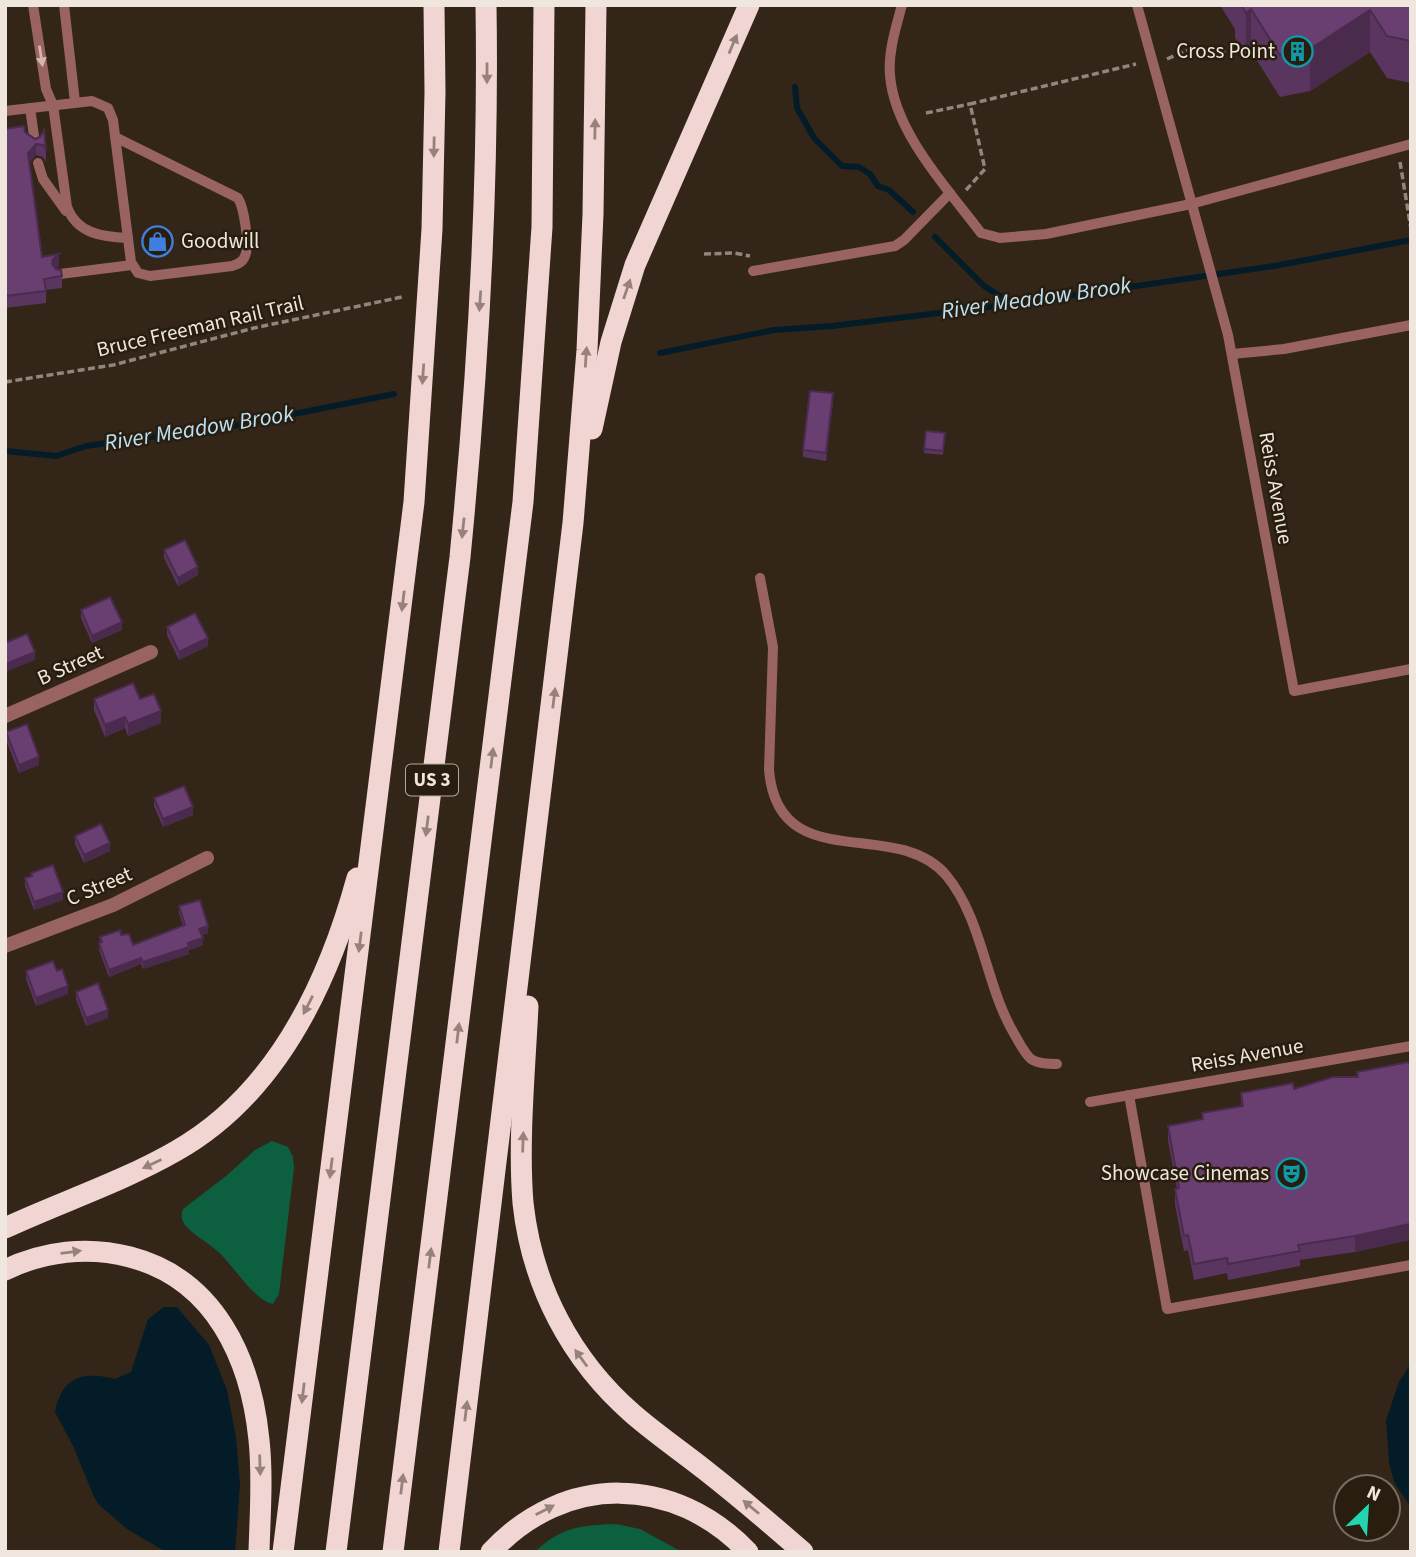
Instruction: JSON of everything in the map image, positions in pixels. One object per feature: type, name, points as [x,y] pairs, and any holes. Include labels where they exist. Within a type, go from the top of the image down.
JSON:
[{"type":"highway","points":[[283,1552],[407,570],[421,407],[434,167],[433,5]]},
{"type":"highway","name":"US 3","points":[[336,1552],[465,510],[487,147],[486,5]]},
{"type":"highway","name":"US 3","points":[[393,1552],[523,502],[542,227],[544,5]]},
{"type":"highway","points":[[449,1552],[573,523],[593,228],[596,5]]},
{"type":"highway","points":[[573,523],[604,369],[625,293],[749,5]]},
{"type":"highway","points":[[5,1228],[155,1163],[178,1150],[219,1122],[258,1081],[296,1028],[324,973],[338,938],[363,857],[380,777]]},
{"type":"highway","points":[[533,863],[522,1174],[527,1226],[545,1291],[575,1350],[603,1386],[635,1416],[704,1469],[803,1552]]},
{"type":"highway","points":[[5,1270],[28,1261],[66,1252],[85,1250],[121,1254],[157,1266],[190,1288],[206,1303],[231,1337],[241,1359],[255,1414],[261,1468],[259,1552]]},
{"type":"highway","points":[[491,1552],[524,1522],[543,1510],[575,1499],[612,1492],[652,1496],[690,1508],[723,1528],[748,1552]]},
{"type":"street","name":"B Street","points":[[5,716],[151,653]]},
{"type":"street","name":"C Street","points":[[5,946],[113,905],[207,858]]},
{"type":"lane","points":[[33,5],[46,89],[53,105],[67,207],[72,219]]},
{"type":"lane","points":[[64,5],[75,102]]},
{"type":"lane","points":[[902,5],[892,47],[892,87],[919,152],[981,233],[1000,238],[1046,234],[1191,204],[1411,144]]},
{"type":"lane","points":[[1137,5],[1232,354],[1284,349],[1411,325]]},
{"type":"lane","points":[[5,111],[75,102],[92,101],[104,105],[112,116],[132,265],[138,273],[150,276],[238,264],[243,260],[247,251],[243,211],[238,198],[115,137]]},
{"type":"lane","points":[[30,108],[35,143]]},
{"type":"lane","points":[[38,163],[43,179],[72,219],[83,228],[106,237],[128,237]]},
{"type":"lane","points":[[753,271],[895,246],[953,196]]},
{"type":"lane","points":[[60,274],[132,265]]},
{"type":"lane","name":"Reiss Avenue","points":[[1232,354],[1294,691],[1411,669]]},
{"type":"lane","points":[[760,578],[773,647],[769,770],[776,804],[786,819],[812,834],[901,850],[922,858],[943,872],[956,888],[970,918],[1007,1023],[1031,1059],[1057,1064]]},
{"type":"lane","name":"Reiss Avenue","points":[[1090,1102],[1411,1046]]},
{"type":"lane","points":[[1129,1095],[1167,1309],[1411,1265]]},
{"type":"path","points":[[1219,54],[1229,49]]},
{"type":"path","points":[[1173,58],[1187,50]]},
{"type":"path","points":[[926,113],[1136,64]]},
{"type":"path","points":[[953,196],[985,169],[970,104]]},
{"type":"path","points":[[1400,157],[1411,229]]},
{"type":"path","points":[[704,254],[747,255],[760,259],[773,268]]},
{"type":"path","name":"Bruce Freeman Rail Trail","points":[[5,382],[113,365],[254,328],[402,297]]},
{"type":"green space","points":[[272,1141],[288,1147],[294,1168],[279,1294],[273,1304],[258,1295],[222,1256],[188,1229],[182,1219],[183,1209],[255,1150]]},
{"type":"green space","points":[[616,1524],[640,1529],[682,1552],[535,1552],[563,1532],[593,1525]]},
{"type":"water","points":[[164,1307],[177,1307],[209,1345],[227,1390],[236,1437],[240,1485],[235,1552],[166,1552],[127,1529],[99,1505],[94,1497],[73,1446],[55,1412],[63,1391],[76,1379],[93,1376],[115,1379],[131,1372],[148,1319]]},
{"type":"water","points":[[1411,1363],[1411,1507],[1402,1494],[1402,1473],[1392,1473],[1389,1463],[1386,1420],[1399,1382]]},
{"type":"building","points":[[1241,5],[1411,5],[1411,41],[1387,36],[1370,10],[1310,49],[1280,55],[1251,9],[1246,13]]},
{"type":"building","points":[[24,126],[25,132],[35,139],[40,137],[44,130],[46,150],[43,145],[36,144],[28,153],[42,257],[59,254],[52,264],[61,270],[62,276],[44,279],[46,291],[5,296],[5,129]]},
{"type":"building","points":[[810,391],[833,393],[826,453],[803,450]]},
{"type":"building","points":[[926,431],[945,433],[943,451],[924,449]]},
{"type":"building","points":[[185,540],[198,567],[178,578],[164,550]]},
{"type":"building","points":[[110,597],[122,622],[92,636],[81,610]]},
{"type":"building","points":[[195,613],[208,638],[179,652],[167,627]]},
{"type":"building","points":[[27,634],[35,652],[6,664],[5,643]]},
{"type":"building","points":[[133,683],[140,699],[154,694],[161,711],[128,724],[125,717],[105,725],[94,699]]},
{"type":"building","points":[[27,724],[39,757],[19,765],[6,732]]},
{"type":"building","points":[[184,786],[193,807],[163,819],[154,798]]},
{"type":"building","points":[[101,824],[110,843],[84,855],[75,836]]},
{"type":"building","points":[[53,865],[63,892],[34,902],[25,878]]},
{"type":"building","points":[[200,900],[208,926],[199,929],[203,938],[188,943],[189,947],[143,962],[141,958],[109,970],[99,943],[102,942],[100,937],[120,930],[121,935],[129,934],[133,945],[185,925],[179,906]]},
{"type":"building","points":[[53,961],[57,971],[62,969],[68,986],[36,998],[26,971]]},
{"type":"building","points":[[98,983],[108,1010],[86,1018],[76,992]]},
{"type":"building","name":"Showcase Cinemas","points":[[1409,1062],[1411,1226],[1410,1224],[1298,1245],[1300,1251],[1228,1264],[1227,1258],[1194,1264],[1188,1235],[1184,1236],[1175,1189],[1179,1188],[1168,1126],[1203,1119],[1202,1113],[1243,1106],[1241,1093],[1293,1083],[1294,1089],[1333,1077],[1358,1077],[1357,1072]]},
{"type":"waterway","points":[[795,87],[797,108],[814,138],[842,166],[859,167],[870,174],[878,186],[889,190],[913,212]]},
{"type":"waterway","points":[[935,237],[984,286],[1013,304]]},
{"type":"waterway","name":"River Meadow Brook","points":[[660,353],[774,330],[832,326],[1013,304],[1274,266],[1411,240]]},
{"type":"waterway","name":"River Meadow Brook","points":[[5,451],[56,456],[86,446],[238,425],[394,394]]},
{"type":"place","name":"Cross Point","points":[[1298,51]]},
{"type":"place","name":"Goodwill","points":[[158,241]]},
{"type":"place","name":"Showcase Cinemas","points":[[1292,1173]]}]
